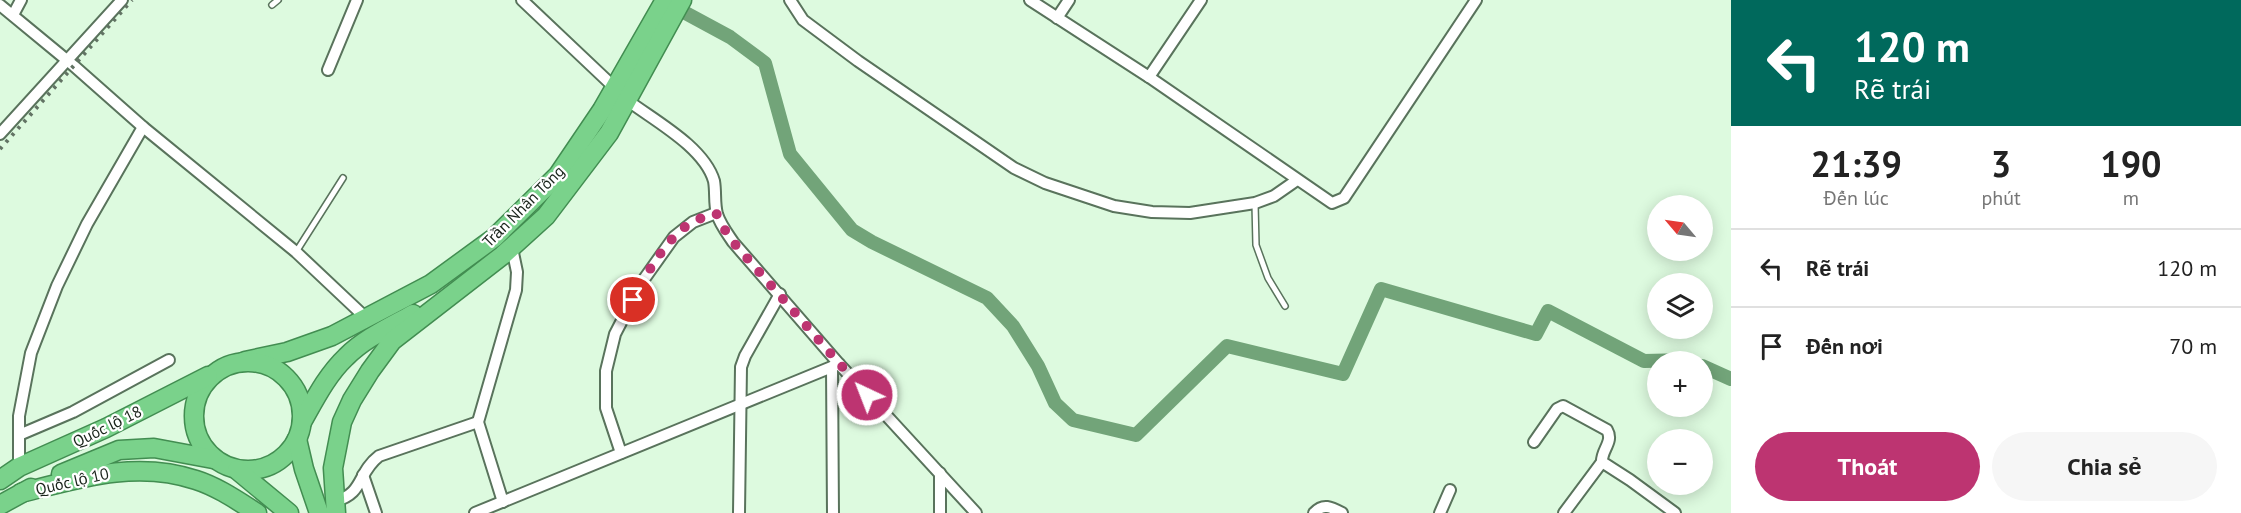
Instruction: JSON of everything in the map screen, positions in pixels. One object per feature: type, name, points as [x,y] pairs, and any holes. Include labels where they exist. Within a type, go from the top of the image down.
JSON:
[{"type":"highway","name":"Trần Nhân Tông","points":[[335,507],[333,468],[342,422],[352,400],[370,371],[392,341],[512,248],[546,216],[609,133],[621,94],[664,12],[682,0]]},
{"type":"highway","name":"Trần Nhân Tông","points":[[245,362],[287,352],[332,336],[431,284],[494,238],[558,175],[602,110],[621,94]]},
{"type":"highway","name":"Trần Nhân Tông","points":[[300,431],[321,388],[346,357],[370,338],[465,286]]},
{"type":"highway","points":[[300,431],[284,456],[266,468],[252,471],[237,470],[213,459],[202,446],[195,431],[193,415],[200,391],[215,372],[229,365],[245,362],[261,363],[275,369],[288,379],[299,399],[304,469],[319,513]]},
{"type":"highway","name":"Quốc lộ 18","points":[[0,480],[19,467],[106,428],[215,372]]},
{"type":"highway","name":"Quốc lộ 18","points":[[0,505],[91,460],[119,450],[154,448],[213,459]]},
{"type":"highway","name":"Quốc lộ 10","points":[[21,493],[95,474],[124,470],[155,471],[196,480],[228,495],[257,513]]},
{"type":"highway","points":[[237,470],[289,513]]},
{"type":"street","points":[[13,15],[21,0]]},
{"type":"street","points":[[0,134],[122,0]]},
{"type":"street","points":[[328,70],[357,0]]},
{"type":"street","points":[[522,0],[621,94],[695,151],[707,165],[714,183],[716,213],[733,242],[780,294],[835,366],[976,513]]},
{"type":"street","points":[[790,0],[803,20],[858,61],[1014,168],[1045,183],[1114,206],[1152,212],[1190,213],[1255,203],[1274,196],[1297,180]]},
{"type":"street","points":[[1030,0],[1149,77],[1332,203],[1344,198],[1476,0]]},
{"type":"street","points":[[1057,18],[1069,0]]},
{"type":"street","points":[[1149,77],[1201,0]]},
{"type":"street","points":[[0,5],[143,127],[296,252],[366,318]]},
{"type":"street","points":[[19,467],[19,416],[31,353],[57,286],[87,225],[143,127]]},
{"type":"street","points":[[621,453],[606,408],[606,371],[615,334],[642,282],[674,237],[693,222],[716,213]]},
{"type":"street","points":[[503,502],[478,422],[516,290],[518,272],[512,248]]},
{"type":"street","points":[[739,513],[740,380],[745,356],[780,294]]},
{"type":"street","points":[[19,435],[73,412],[169,360]]},
{"type":"street","points":[[476,513],[835,366]]},
{"type":"street","points":[[833,513],[835,366]]},
{"type":"street","points":[[1534,442],[1557,409],[1563,406],[1607,430],[1610,435],[1610,441],[1601,457],[1602,462],[1564,513]]},
{"type":"street","points":[[335,507],[355,490],[371,462],[379,456],[478,422]]},
{"type":"street","points":[[1602,462],[1675,513]]},
{"type":"street","points":[[939,473],[940,513]]},
{"type":"street","points":[[363,475],[376,513]]},
{"type":"street","points":[[1440,513],[1450,490]]},
{"type":"street","points":[[1314,513],[1320,507],[1326,506],[1342,513]]},
{"type":"lane","points":[[272,5],[278,0]]},
{"type":"lane","points":[[296,252],[343,178]]},
{"type":"lane","points":[[1255,203],[1256,245],[1268,278],[1285,306]]},
{"type":"waterway","points":[[669,4],[730,37],[765,63],[790,154],[852,230],[987,298],[1013,326],[1038,366],[1055,403],[1073,420],[1136,435],[1227,346],[1343,374],[1381,289],[1536,334],[1548,311],[1647,361]]},
{"type":"waterway","points":[[1713,371],[1731,379]]},
{"type":"railway","points":[[0,149],[132,0]]},
{"type":"route","points":[[633,300],[642,282],[674,237],[693,222],[716,213],[733,242],[867,395]]}]
